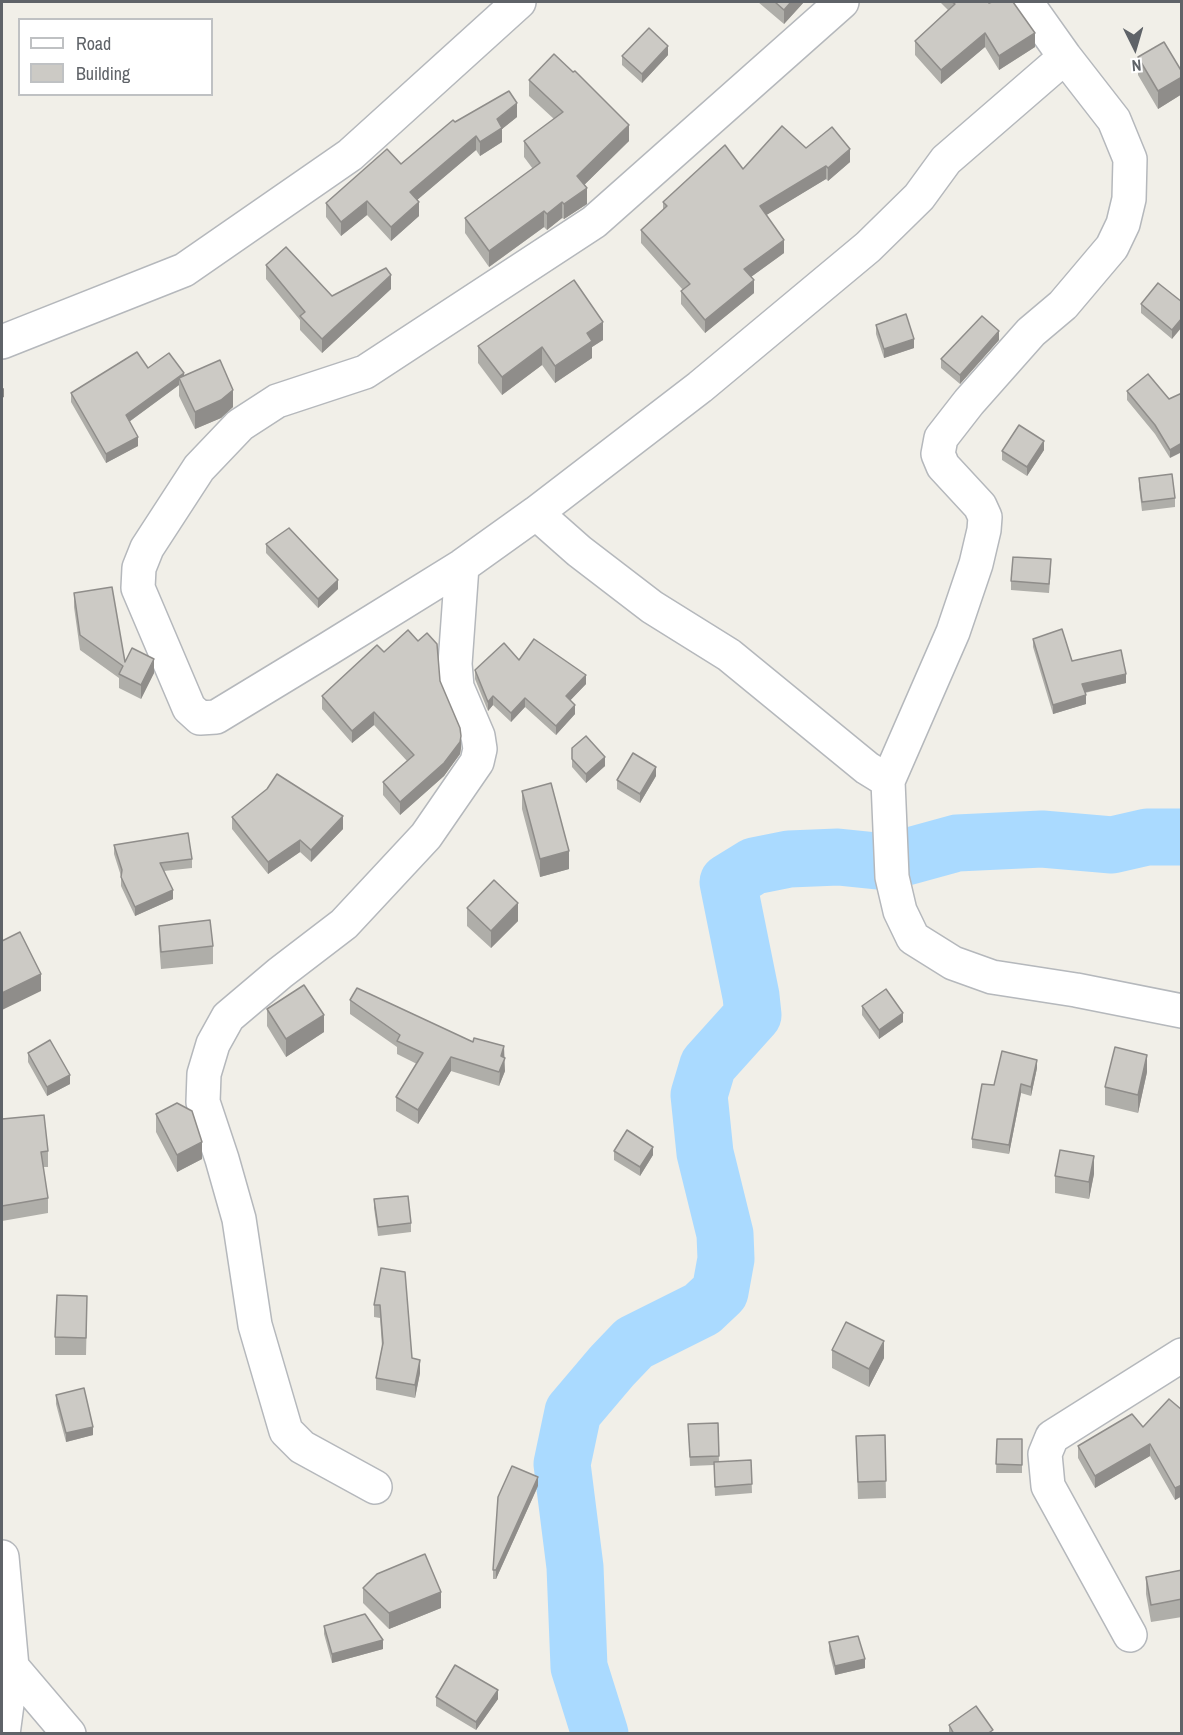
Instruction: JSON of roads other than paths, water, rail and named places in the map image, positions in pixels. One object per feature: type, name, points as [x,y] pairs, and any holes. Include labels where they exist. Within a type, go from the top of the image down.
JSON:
[{"type":"street","points":[[2,342],[184,270],[350,155],[519,2]]},
{"type":"street","points":[[842,2],[594,222],[365,372],[277,401],[240,425],[199,468],[147,548],[139,568],[138,588],[189,708],[200,718],[216,717],[462,566],[536,513],[700,387],[868,247],[920,198],[946,160],[1065,57]]},
{"type":"street","points":[[1026,2],[1114,120],[1130,159],[1129,199],[1123,224],[1112,247],[1063,305],[1031,332],[940,438],[938,454],[944,466],[980,506],[985,518],[984,530],[976,564],[953,632],[888,781],[892,877],[900,912],[913,938],[953,963],[992,977],[1076,990],[1182,1011]]},
{"type":"street","points":[[536,513],[579,551],[652,608],[729,655],[867,768],[888,781]]},
{"type":"street","points":[[375,1487],[302,1447],[286,1431],[255,1324],[239,1220],[203,1102],[204,1074],[213,1044],[228,1017],[280,973],[344,924],[426,836],[477,762],[480,749],[478,736],[457,687],[455,664],[462,566]]},
{"type":"street","points":[[1130,1635],[1048,1486],[1045,1454],[1052,1437],[1182,1355]]},
{"type":"street","points":[[2,1557],[12,1667],[3,1734]]},
{"type":"street","points":[[12,1667],[69,1734]]},
{"type":"waterway","points":[[906,857],[957,843],[1042,839],[1112,845],[1147,837],[1182,837]]},
{"type":"waterway","points":[[600,1734],[579,1667],[575,1567],[562,1464],[573,1412],[612,1366],[634,1343],[702,1309],[720,1292],[726,1259],[725,1234],[705,1153],[699,1095],[708,1065],[753,1015],[728,882],[754,866],[789,859],[838,857],[877,861]]}]
